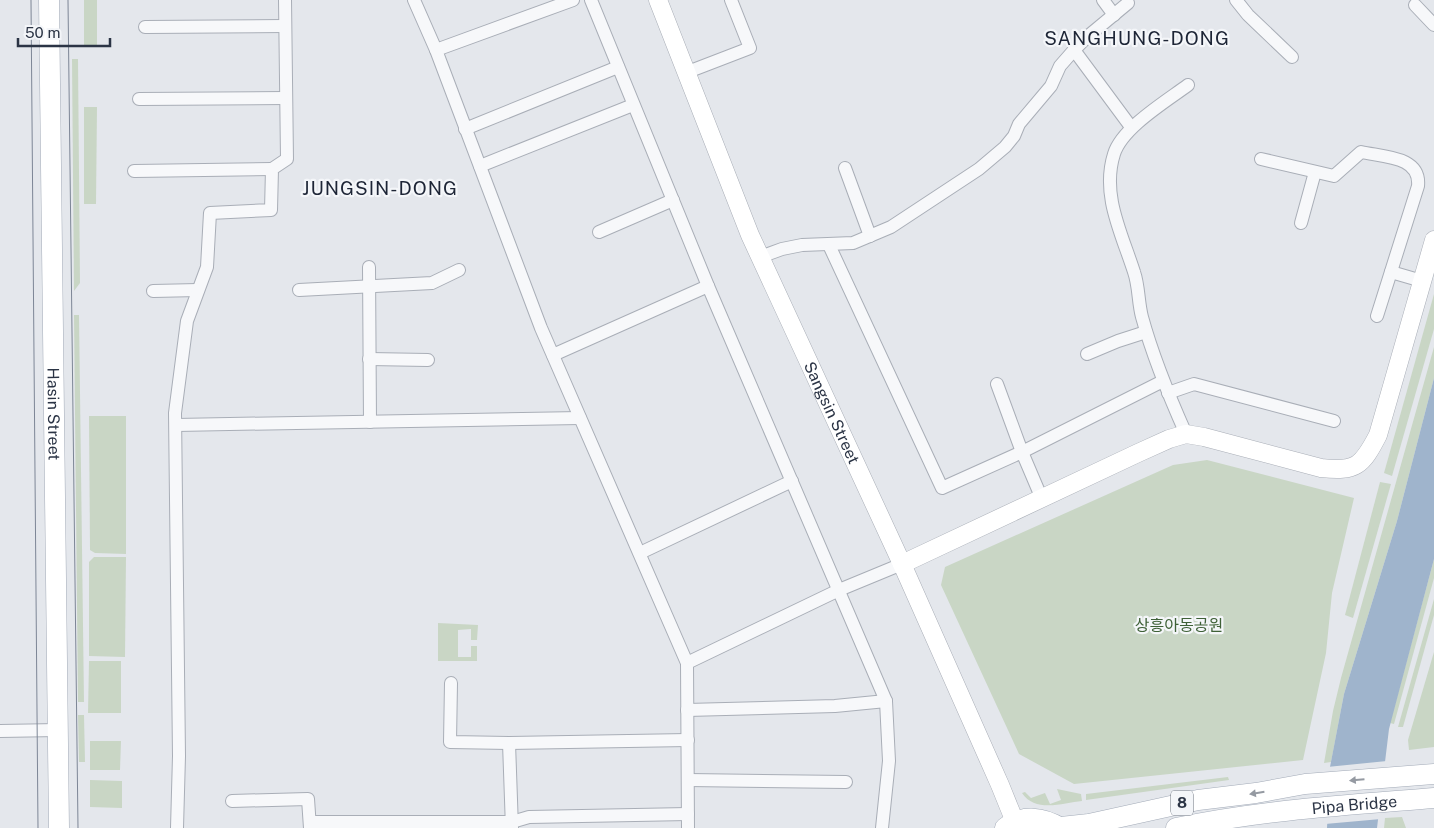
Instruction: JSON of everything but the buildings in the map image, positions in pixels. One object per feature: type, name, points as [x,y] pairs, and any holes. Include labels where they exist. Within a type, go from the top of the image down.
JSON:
[{"type":"main road","name":"Hasin Street","points":[[50,0],[59,828]]},
{"type":"main road","name":"Sangsin Street","points":[[658,0],[685,73],[760,257],[902,564],[1000,785],[1010,825]]},
{"type":"main road","points":[[902,564],[1138,453],[1186,434],[1321,468],[1340,470],[1357,465],[1371,449],[1378,434],[1434,240]]},
{"type":"main road","name":"Pipa Bridge","points":[[1061,828],[1089,824],[1198,800],[1256,793],[1306,784],[1434,774]]},
{"type":"main road","name":"Pipa Bridge","points":[[1176,828],[1302,808],[1434,798]]},
{"type":"main road","points":[[1010,825],[1023,819],[1037,818],[1046,820],[1061,828]]},
{"type":"street","points":[[134,171],[272,169],[287,159],[285,0]]},
{"type":"street","points":[[414,0],[436,50],[553,355],[687,663],[688,828]]},
{"type":"street","points":[[436,50],[573,0]]},
{"type":"street","points":[[591,0],[708,286],[886,701],[889,761],[882,828]]},
{"type":"street","points":[[685,73],[750,48],[731,0]]},
{"type":"street","points":[[1103,0],[1114,15]]},
{"type":"street","points":[[1236,0],[1248,15],[1292,57]]},
{"type":"street","points":[[760,257],[795,246],[853,243],[890,227],[979,169],[1005,147],[1014,136],[1019,124],[1051,86],[1060,66],[1074,50],[1128,3]]},
{"type":"street","points":[[1415,5],[1434,25]]},
{"type":"street","points":[[145,27],[285,26]]},
{"type":"street","points":[[1074,50],[1131,127]]},
{"type":"street","points":[[466,129],[618,67]]},
{"type":"street","points":[[1186,434],[1163,381],[1146,332],[1140,311],[1135,274],[1118,229],[1109,187],[1114,154],[1131,127],[1188,85]]},
{"type":"street","points":[[139,99],[286,98]]},
{"type":"street","points":[[480,166],[633,104]]},
{"type":"street","points":[[1261,159],[1334,176],[1361,152],[1408,162],[1416,169],[1419,176],[1418,186],[1378,316]]},
{"type":"street","points":[[845,168],[870,236]]},
{"type":"street","points":[[177,828],[179,756],[175,412],[187,321],[207,267],[210,214],[272,210],[272,169]]},
{"type":"street","points":[[1301,223],[1315,172]]},
{"type":"street","points":[[599,232],[673,200]]},
{"type":"street","points":[[829,245],[942,488],[1022,452],[1163,381]]},
{"type":"street","points":[[369,267],[370,422]]},
{"type":"street","points":[[299,290],[432,283],[459,270]]},
{"type":"street","points":[[1391,272],[1422,281]]},
{"type":"street","points":[[553,355],[708,286]]},
{"type":"street","points":[[153,290],[198,290]]},
{"type":"street","points":[[1087,354],[1146,332]]},
{"type":"street","points":[[369,359],[428,360]]},
{"type":"street","points":[[997,384],[1042,499]]},
{"type":"street","points":[[1168,393],[1194,384],[1334,421]]},
{"type":"street","points":[[176,425],[580,418]]},
{"type":"street","points":[[640,553],[792,481]]},
{"type":"street","points":[[687,663],[840,590],[902,564]]},
{"type":"street","points":[[451,683],[450,742],[688,740]]},
{"type":"street","points":[[687,710],[835,706],[886,701]]},
{"type":"street","points":[[0,731],[58,730]]},
{"type":"street","points":[[509,743],[512,825]]},
{"type":"street","points":[[688,780],[846,782]]},
{"type":"street","points":[[232,801],[308,799],[310,825],[512,825],[529,817],[688,814]]},
{"type":"green space","points":[[84,0],[97,0],[97,47],[84,46]]},
{"type":"green space","points":[[72,59],[78,59],[80,283],[74,291]]},
{"type":"green space","points":[[84,107],[97,107],[96,204],[84,204]]},
{"type":"green space","points":[[1434,294],[1434,329],[1392,476],[1384,473]]},
{"type":"green space","points":[[74,315],[79,315],[84,702],[78,702]]},
{"type":"green space","points":[[1434,347],[1434,378],[1397,521],[1344,694],[1331,762],[1324,763],[1341,678]]},
{"type":"green space","points":[[89,416],[126,416],[126,554],[95,553],[90,550]]},
{"type":"green space","name":"상흥아동공원","points":[[1207,460],[1354,498],[1332,593],[1326,653],[1303,760],[1074,784],[1019,754],[941,585],[945,567],[1173,465]]},
{"type":"green space","points":[[1380,482],[1391,484],[1353,618],[1345,615]]},
{"type":"green space","points":[[94,557],[126,557],[125,657],[89,656],[89,562]]},
{"type":"green space","points":[[1434,559],[1434,578],[1394,724],[1390,723]]},
{"type":"green space","points":[[1434,599],[1434,615],[1403,727],[1398,727]]},
{"type":"green space","points":[[438,623],[478,625],[477,640],[471,640],[471,629],[458,630],[458,657],[471,657],[471,646],[477,646],[477,661],[438,661]]},
{"type":"green space","points":[[1434,652],[1434,747],[1409,750],[1408,740]]},
{"type":"green space","points":[[89,661],[121,661],[121,713],[88,713]]},
{"type":"green space","points":[[78,715],[84,715],[85,762],[79,762]]},
{"type":"green space","points":[[90,741],[121,741],[120,770],[90,770]]},
{"type":"green space","points":[[1228,777],[1229,780],[1086,800],[1086,794]]},
{"type":"green space","points":[[90,780],[122,781],[122,808],[90,807]]},
{"type":"green space","points":[[1057,789],[1081,794],[1082,801],[1058,805],[1042,805],[1034,803],[1022,793],[1025,792],[1031,798],[1045,793],[1050,804],[1061,800]]},
{"type":"green space","points":[[1402,817],[1406,828],[1384,828],[1385,818]]},
{"type":"water","points":[[1434,378],[1434,559],[1389,729],[1377,828],[1327,828],[1330,767],[1344,694],[1397,521]]},
{"type":"pier","points":[[1387,761],[1381,819],[1325,824],[1327,767]]},
{"type":"tram line","points":[[31,0],[38,828]]},
{"type":"tram line","points":[[68,0],[78,828]]},
{"type":"district","name":"SANGHUNG-DONG","points":[[1137,38]]},
{"type":"district","name":"JUNGSIN-DONG","points":[[380,188]]}]
